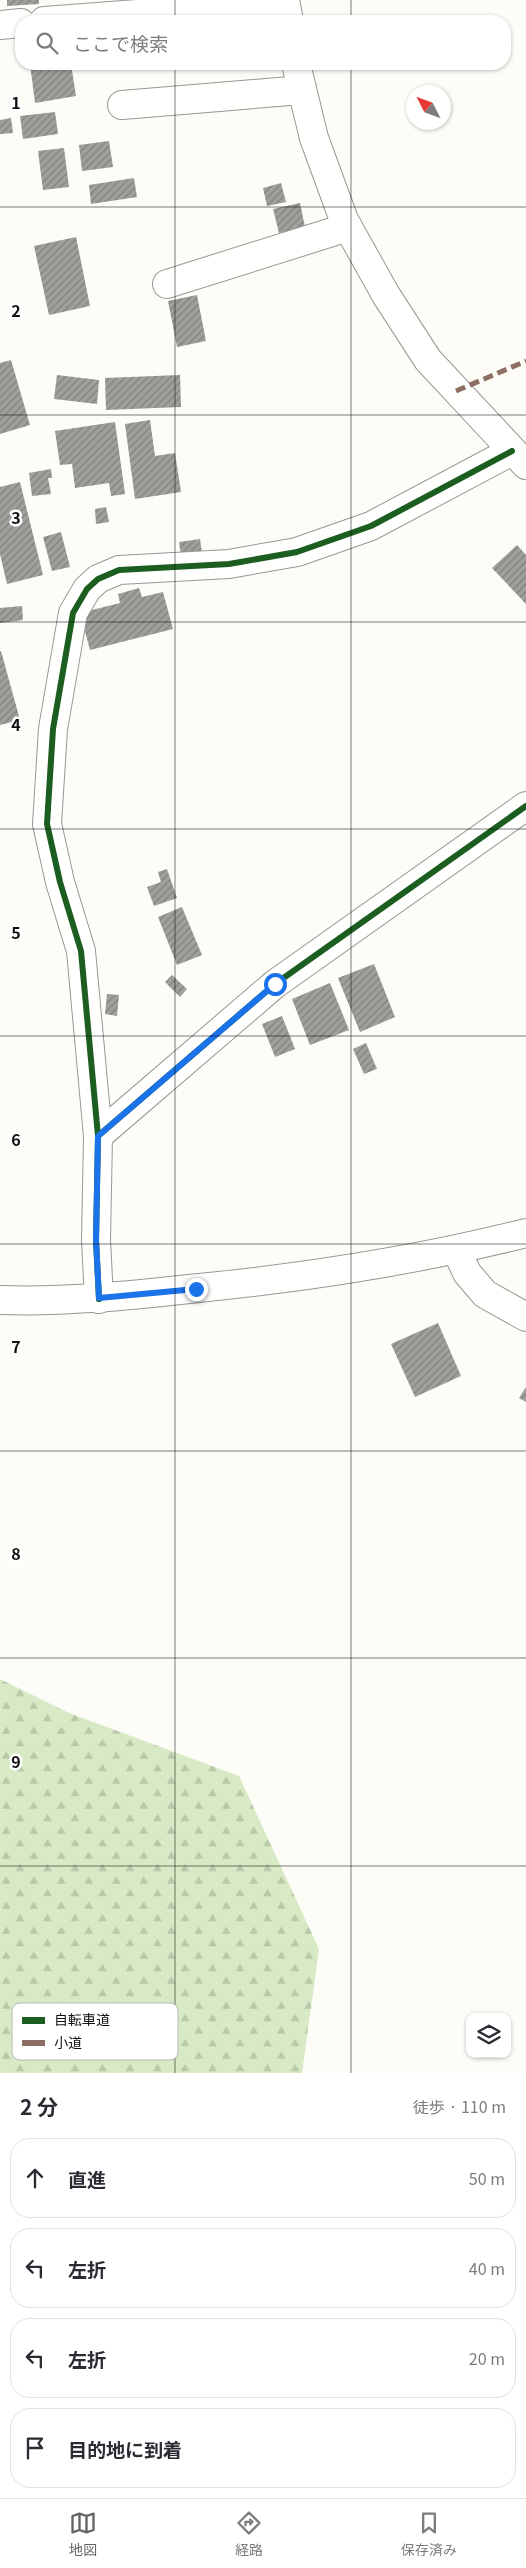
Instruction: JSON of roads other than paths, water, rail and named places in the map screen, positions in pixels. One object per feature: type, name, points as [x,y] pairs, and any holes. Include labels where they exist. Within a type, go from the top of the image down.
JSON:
[{"type":"street","points":[[124,15],[178,11],[287,9]]},
{"type":"street","points":[[0,25],[15,24]]},
{"type":"street","points":[[99,1298],[96,1240],[98,1136],[81,951],[60,882],[47,824],[53,729],[73,613],[86,589],[98,579],[119,570],[229,564],[297,552],[370,526],[519,458],[428,360],[386,295],[348,227],[314,138],[297,70]]},
{"type":"street","points":[[122,105],[302,90]]},
{"type":"street","points":[[166,284],[348,227]]},
{"type":"street","points":[[98,1136],[275,984],[526,806]]},
{"type":"street","points":[[0,1300],[99,1298],[253,1284],[457,1251],[526,1233]]},
{"type":"street","points":[[457,1251],[467,1273],[485,1294],[526,1317]]}]
